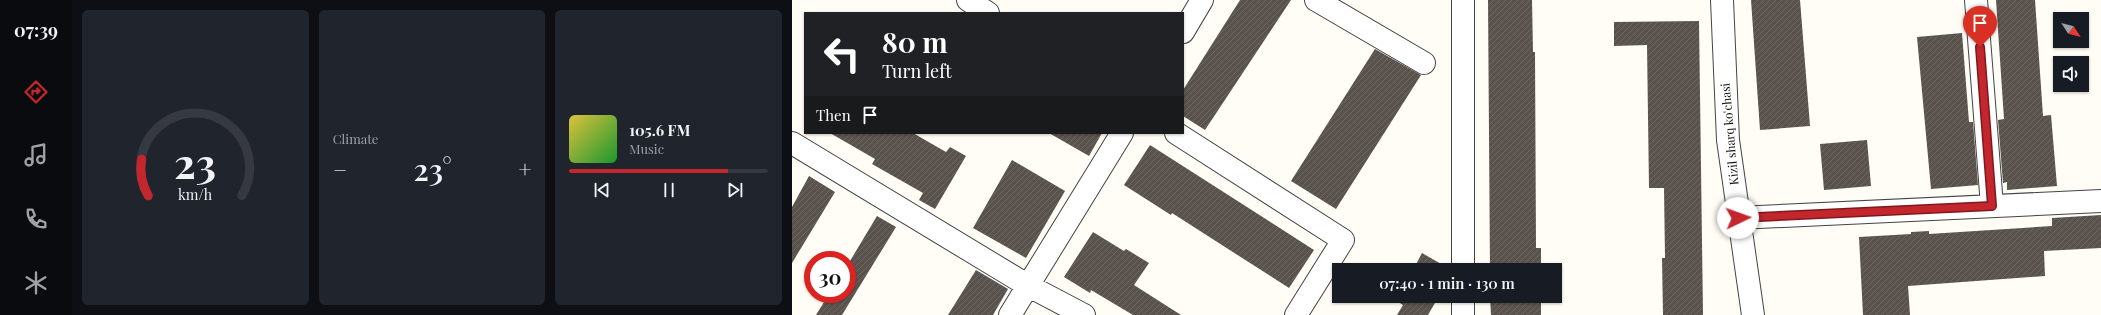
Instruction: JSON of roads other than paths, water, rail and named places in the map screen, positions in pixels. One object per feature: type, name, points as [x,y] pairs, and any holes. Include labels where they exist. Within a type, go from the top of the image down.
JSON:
[{"type":"street","points":[[968,0],[986,12]]},
{"type":"street","points":[[1184,30],[1202,0]]},
{"type":"street","points":[[1316,0],[1424,63]]},
{"type":"street","points":[[1463,0],[1463,263]]},
{"type":"street","name":"Kizil sharq ko'chasi","points":[[1722,0],[1728,140],[1753,315]]},
{"type":"street","points":[[1976,0],[1992,206]]},
{"type":"street","points":[[1010,315],[1121,134]]},
{"type":"street","points":[[1178,134],[1343,240],[1296,315]]},
{"type":"street","points":[[792,143],[1027,286],[1084,315]]},
{"type":"street","points":[[1738,218],[2101,201]]},
{"type":"street","points":[[1463,303],[1463,315]]}]
